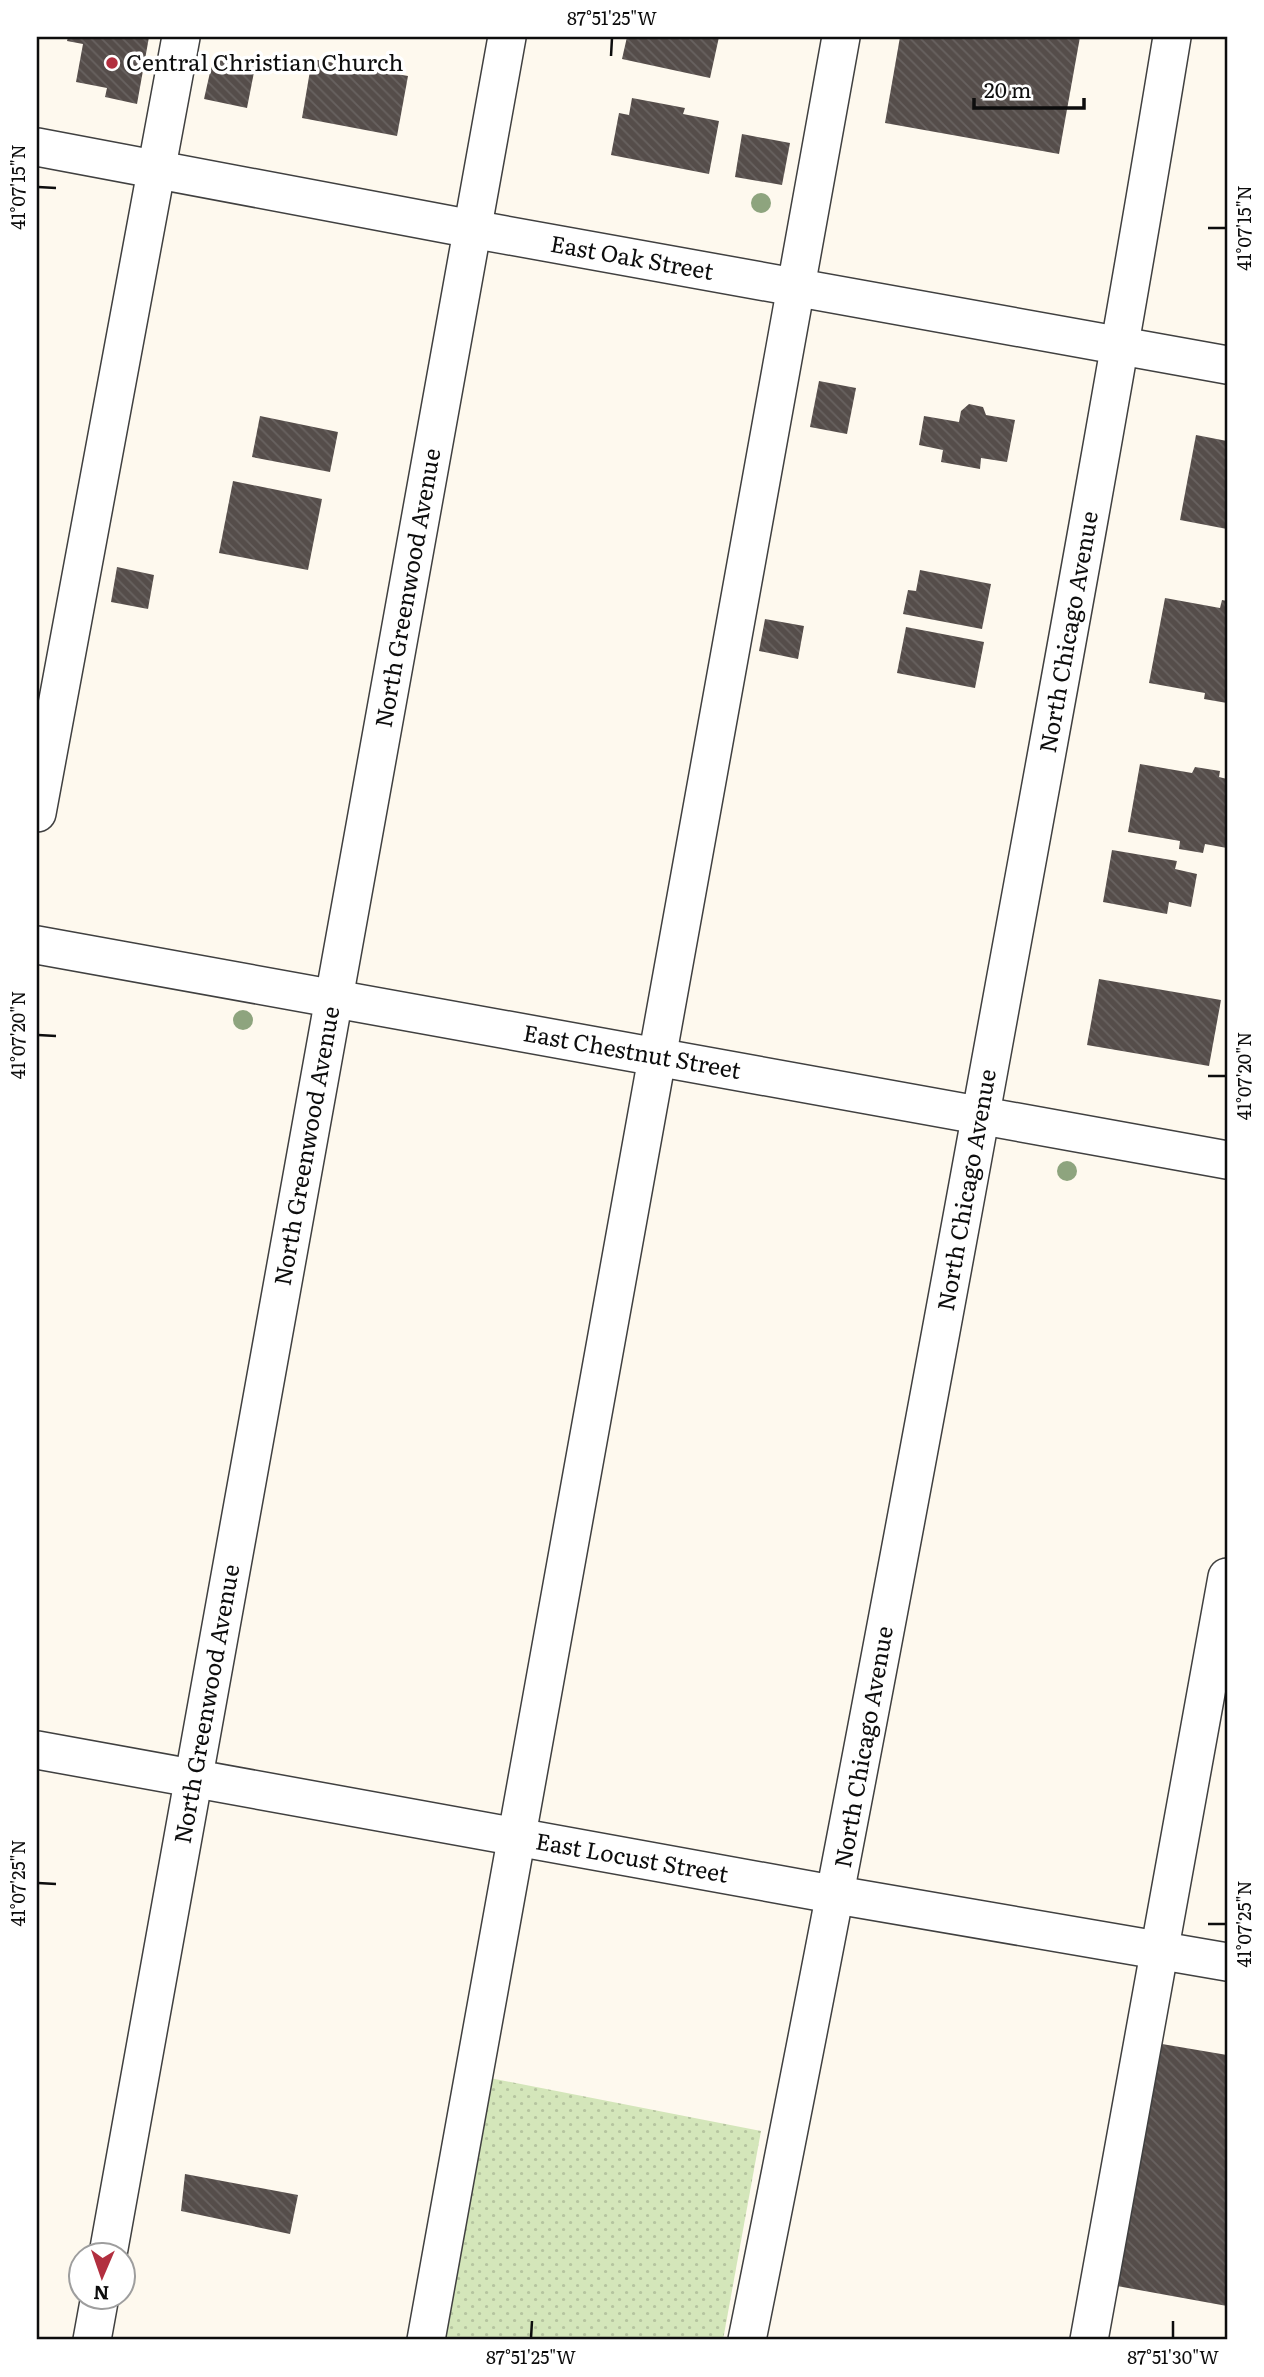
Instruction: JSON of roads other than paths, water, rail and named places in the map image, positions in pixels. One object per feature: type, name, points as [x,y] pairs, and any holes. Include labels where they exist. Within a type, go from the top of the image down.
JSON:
[{"type":"street","points":[[37,813],[181,37]]},
{"type":"street","name":"North Greenwood Avenue","points":[[111,2240],[507,37]]},
{"type":"street","points":[[426,2340],[841,37]]},
{"type":"street","name":"North Chicago Avenue","points":[[747,2340],[837,1895],[981,1115],[1121,345],[1172,37]]},
{"type":"street","name":"East Oak Street","points":[[37,147],[472,229],[1227,365]]},
{"type":"street","name":"East Chestnut Street","points":[[37,945],[1227,1160]]},
{"type":"street","points":[[1089,2340],[1227,1577]]},
{"type":"street","name":"East Locust Street","points":[[37,1750],[837,1895],[1227,1962]]},
{"type":"street","points":[[92,2340],[98,2310]]},
{"type":"place","name":"Central Christian Church","points":[[112,63]]}]
